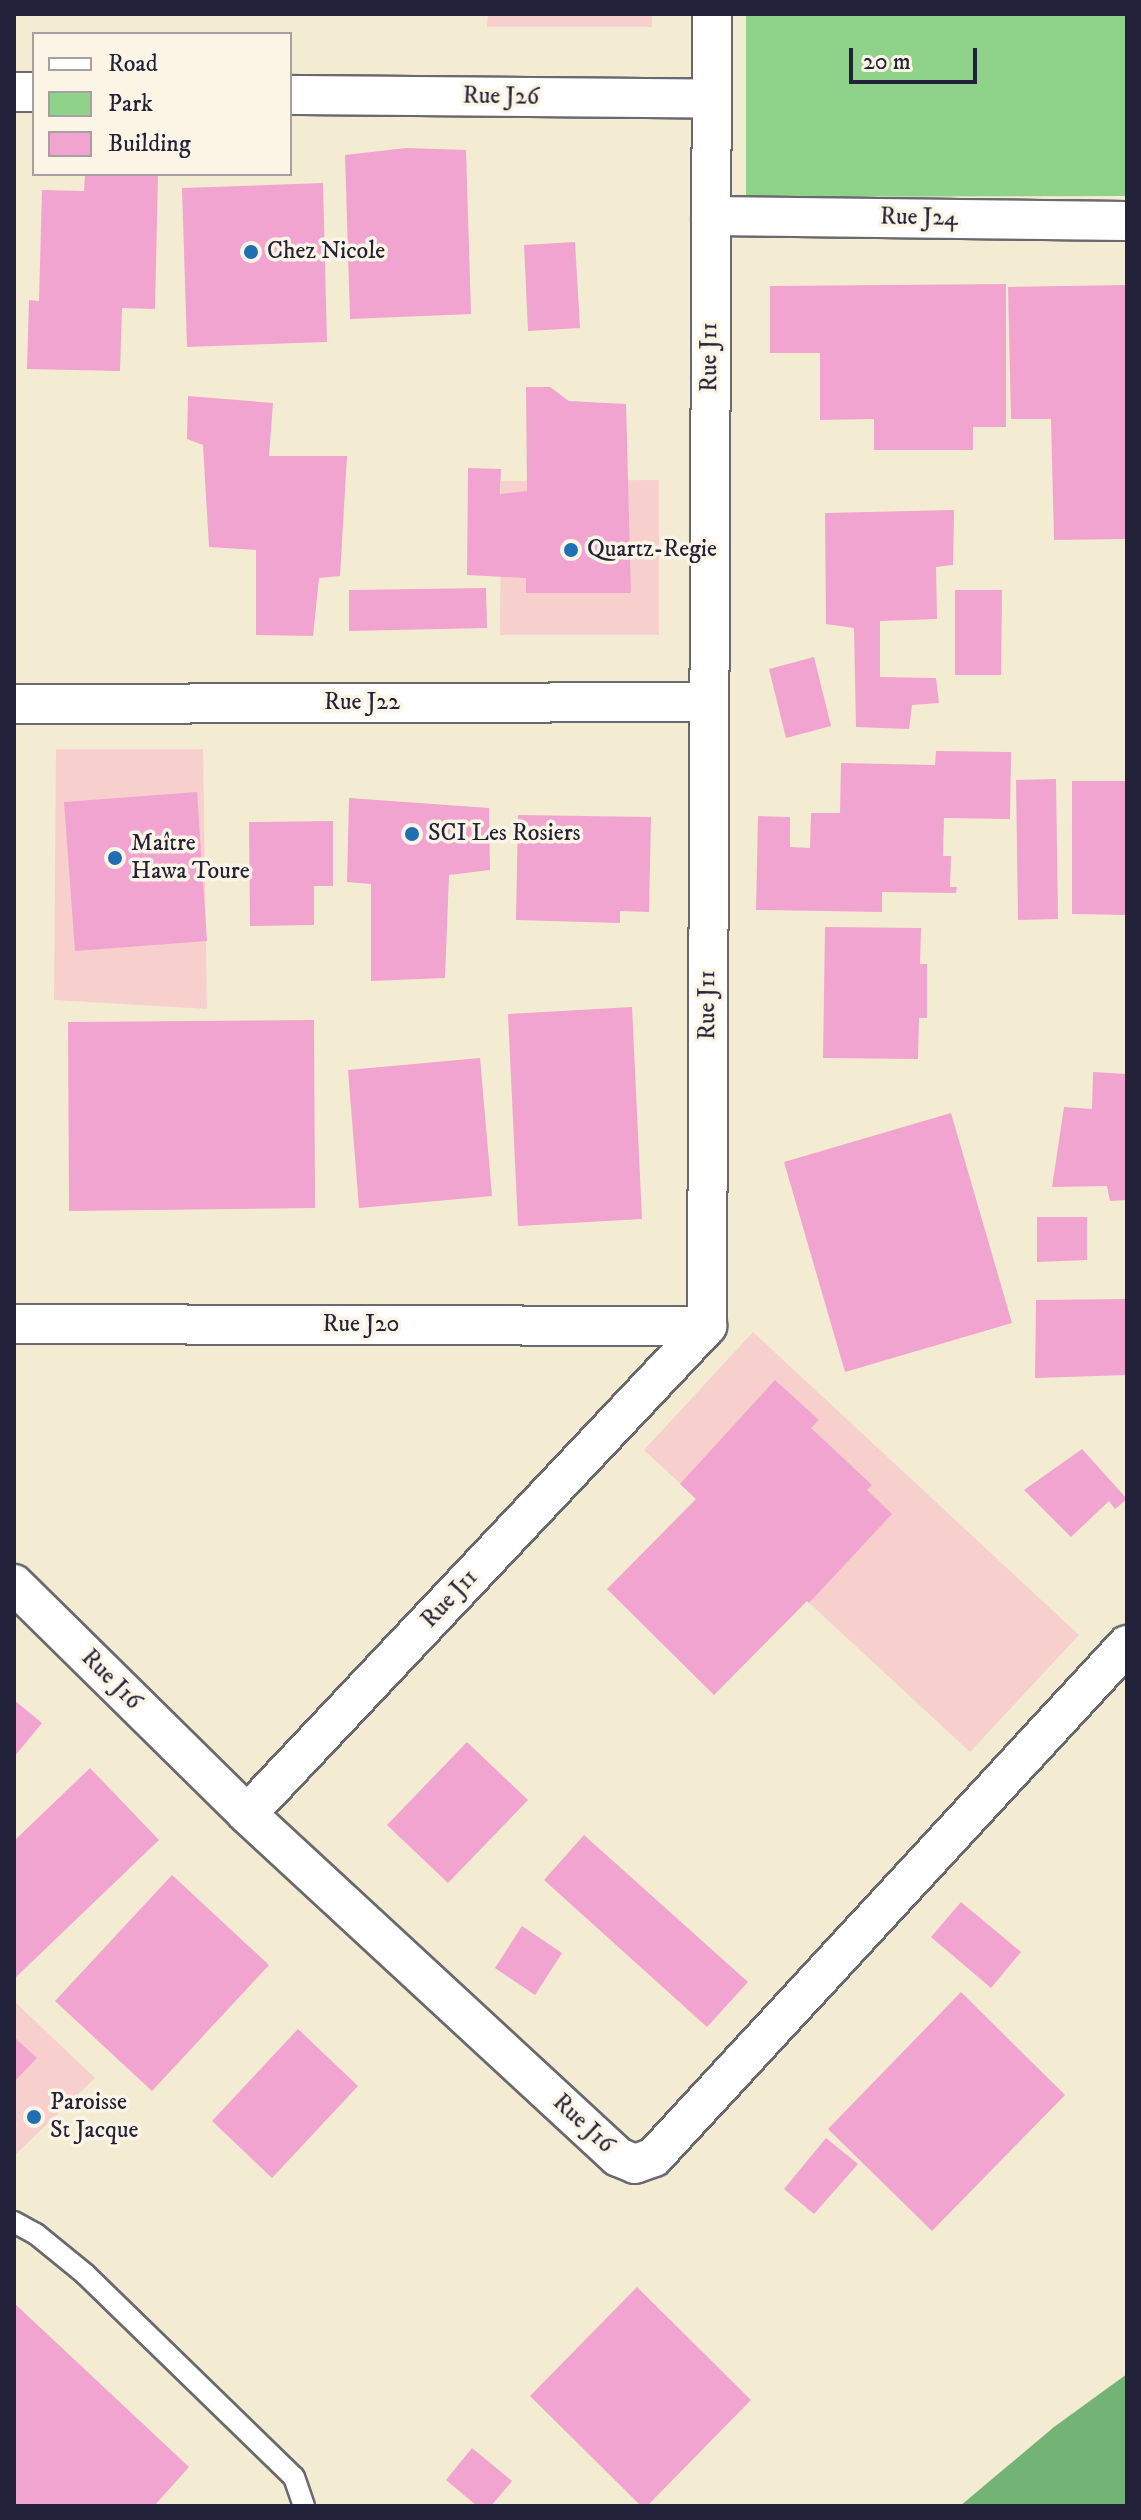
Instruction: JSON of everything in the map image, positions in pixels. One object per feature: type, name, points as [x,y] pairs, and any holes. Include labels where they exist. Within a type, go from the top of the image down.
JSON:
[{"type":"street","name":"Rue J11","points":[[247,1814],[707,1326],[712,14]]},
{"type":"street","name":"Rue J26","points":[[292,95],[712,99]]},
{"type":"street","name":"Rue J24","points":[[711,216],[1127,221]]},
{"type":"street","name":"Rue J22","points":[[14,704],[709,702]]},
{"type":"street","name":"Rue J20","points":[[14,1324],[707,1326]]},
{"type":"street","name":"Rue J16","points":[[14,1584],[247,1814],[618,2157],[635,2164],[654,2157],[1127,1645]]},
{"type":"lane","points":[[14,2222],[36,2234],[85,2274],[283,2466],[294,2477],[304,2506]]},
{"type":"shaded area","points":[[488,14],[652,14],[652,27],[487,27]]},
{"type":"shaded area","points":[[659,480],[659,635],[500,635],[501,481]]},
{"type":"shaded area","points":[[56,749],[203,749],[207,1009],[54,1000]]},
{"type":"shaded area","points":[[753,1332],[1079,1635],[970,1752],[644,1450]]},
{"type":"shaded area","name":"Paroisse St Jacque","points":[[14,2001],[95,2078],[14,2156]]},
{"type":"green space","points":[[746,14],[1127,14],[1127,196],[746,197]]},
{"type":"green space","points":[[1127,2374],[1127,2506],[960,2506],[1054,2427]]},
{"type":"building","points":[[406,148],[466,150],[471,314],[350,319],[345,155]]},
{"type":"building","points":[[85,176],[158,176],[155,309],[122,308],[120,371],[27,369],[29,300],[39,301],[42,190],[84,191]]},
{"type":"building","points":[[323,183],[327,342],[187,347],[182,188]]},
{"type":"building","points":[[575,242],[580,328],[528,331],[524,245]]},
{"type":"building","points":[[1006,284],[1006,427],[973,427],[973,450],[874,450],[874,419],[820,420],[820,353],[770,353],[770,286]]},
{"type":"building","points":[[1127,285],[1127,539],[1054,540],[1051,419],[1011,419],[1008,287]]},
{"type":"building","points":[[526,387],[550,387],[569,401],[626,404],[631,593],[526,593],[526,578],[467,575],[468,468],[501,469],[500,494],[527,491]]},
{"type":"building","points":[[188,396],[273,403],[269,456],[347,456],[340,576],[319,578],[313,636],[256,635],[256,550],[209,547],[203,445],[187,439]]},
{"type":"building","points":[[954,510],[953,565],[936,567],[937,619],[880,621],[880,677],[936,678],[939,703],[912,705],[909,729],[856,727],[854,628],[826,624],[825,513]]},
{"type":"building","points":[[486,588],[487,628],[349,631],[349,590]]},
{"type":"building","points":[[955,590],[1002,590],[1001,675],[955,675]]},
{"type":"building","points":[[814,657],[831,726],[786,738],[769,669]]},
{"type":"building","points":[[936,751],[1011,752],[1010,819],[944,818],[943,856],[951,856],[950,887],[957,887],[956,893],[882,892],[882,912],[756,910],[758,816],[790,817],[790,847],[810,848],[811,813],[840,813],[841,763],[935,765]]},
{"type":"building","points":[[1056,779],[1058,919],[1018,920],[1016,780]]},
{"type":"building","points":[[1072,781],[1127,781],[1127,915],[1072,914]]},
{"type":"building","points":[[197,792],[207,941],[75,951],[64,802]]},
{"type":"building","points":[[349,798],[489,808],[490,870],[449,875],[445,978],[371,981],[371,884],[347,882]]},
{"type":"building","points":[[518,815],[651,817],[649,912],[620,911],[620,923],[516,920]]},
{"type":"building","points":[[333,821],[333,886],[314,886],[314,925],[250,926],[249,822]]},
{"type":"building","points":[[825,927],[921,928],[920,964],[927,964],[927,1018],[919,1018],[918,1059],[823,1058]]},
{"type":"building","points":[[632,1007],[642,1219],[518,1226],[508,1014]]},
{"type":"building","points":[[314,1020],[315,1208],[69,1211],[68,1022]]},
{"type":"building","points":[[480,1058],[492,1196],[359,1208],[348,1070]]},
{"type":"building","points":[[1093,1072],[1127,1074],[1127,1200],[1110,1201],[1107,1186],[1052,1187],[1064,1107],[1092,1109]]},
{"type":"building","points":[[951,1113],[1012,1323],[845,1372],[784,1162]]},
{"type":"building","points":[[1037,1217],[1087,1217],[1087,1260],[1037,1262]]},
{"type":"building","points":[[1127,1299],[1127,1375],[1035,1378],[1036,1300]]},
{"type":"building","points":[[775,1380],[819,1420],[811,1428],[872,1485],[867,1490],[892,1514],[809,1603],[807,1601],[714,1695],[607,1589],[696,1499],[680,1484]]},
{"type":"building","points":[[1082,1449],[1127,1499],[1115,1509],[1109,1501],[1071,1537],[1024,1490]]},
{"type":"building","points":[[14,1700],[42,1723],[14,1757]]},
{"type":"building","points":[[467,1742],[528,1800],[448,1883],[387,1825]]},
{"type":"building","points":[[90,1768],[159,1840],[14,1979],[14,1841]]},
{"type":"building","points":[[584,1835],[748,1982],[707,2027],[544,1880]]},
{"type":"building","points":[[172,1875],[269,1965],[152,2091],[55,2001]]},
{"type":"building","points":[[961,1902],[1021,1952],[991,1988],[931,1937]]},
{"type":"building","points":[[522,1926],[562,1953],[535,1995],[495,1968]]},
{"type":"building","points":[[961,1992],[1065,2095],[932,2231],[828,2129]]},
{"type":"building","points":[[298,2029],[358,2086],[272,2178],[212,2121]]},
{"type":"building","points":[[14,2037],[37,2058],[14,2082]]},
{"type":"building","points":[[826,2138],[858,2164],[814,2214],[784,2189]]},
{"type":"building","points":[[637,2287],[751,2400],[647,2506],[641,2506],[530,2396]]},
{"type":"building","points":[[14,2303],[189,2467],[154,2506],[14,2506]]},
{"type":"building","points":[[472,2448],[512,2481],[491,2506],[477,2506],[446,2480]]},
{"type":"place","name":"Chez Nicole","points":[[251,252]]},
{"type":"place","name":"Quartz-Regie","points":[[571,550]]},
{"type":"place","name":"SCI Les Rosiers","points":[[412,834]]},
{"type":"place","name":"Maître Hawa Toure","points":[[115,858]]},
{"type":"place","name":"Paroisse St Jacque","points":[[34,2117]]}]
